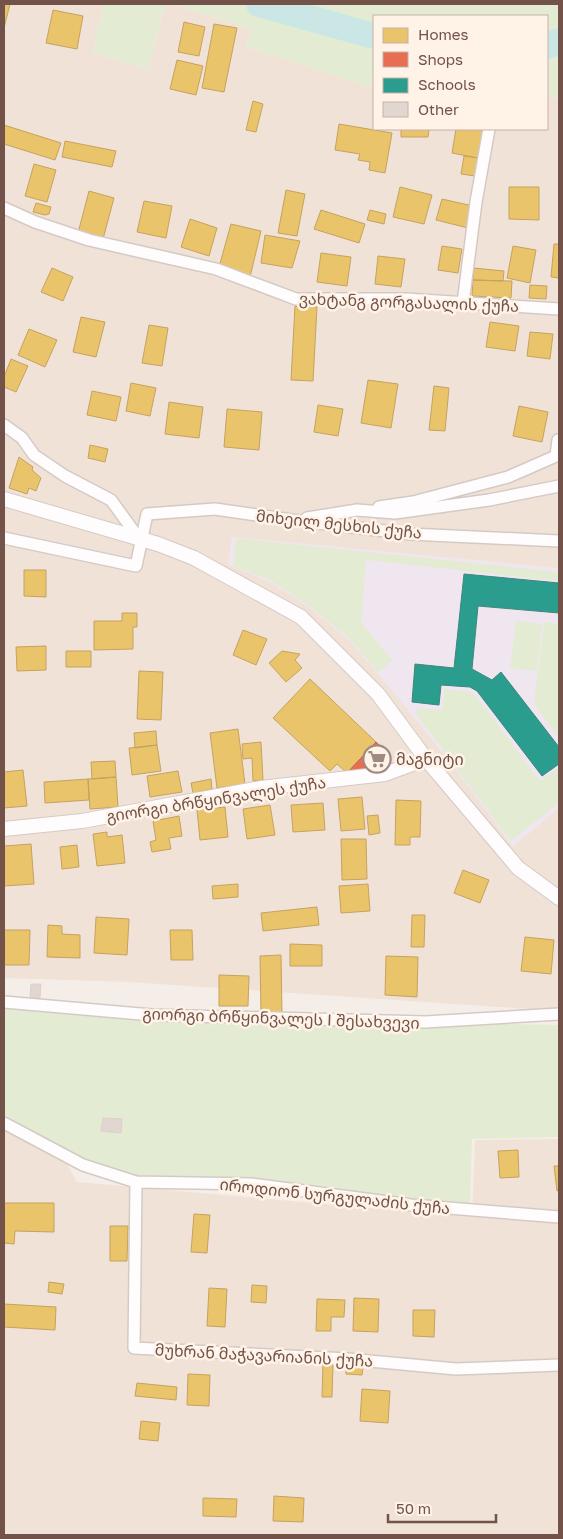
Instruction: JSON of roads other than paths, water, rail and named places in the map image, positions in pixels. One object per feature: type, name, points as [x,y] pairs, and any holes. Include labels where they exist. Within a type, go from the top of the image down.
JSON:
[{"type":"street","points":[[463,303],[476,202],[489,130]]},
{"type":"street","name":"ვახტანგ გორგასალის ქუჩა","points":[[4,208],[34,222],[90,240],[216,269],[296,299],[406,299],[559,309]]},
{"type":"street","points":[[4,425],[22,438],[34,455],[65,476],[111,500],[140,540],[136,566],[4,538]]},
{"type":"street","points":[[292,520],[413,502],[508,476],[556,456],[558,440]]},
{"type":"street","points":[[358,510],[396,513],[489,500],[559,486]]},
{"type":"street","points":[[4,499],[158,544],[194,558],[301,617],[378,694],[426,759],[518,868],[559,898]]},
{"type":"street","name":"მიხეილ მესხის ქუჩა","points":[[140,540],[147,514],[214,509],[410,534],[559,541]]},
{"type":"street","name":"გიორგი ბრწყინვალეს ქუჩა","points":[[4,829],[82,820],[261,788],[385,774],[426,759]]},
{"type":"street","name":"გიორგი ბრწყინვალეს I შესახვევი","points":[[4,1002],[152,1015],[425,1022],[559,1014]]},
{"type":"street","name":"იროდიონ სურგულაძის ქუჩა","points":[[4,1123],[83,1165],[136,1182],[252,1184],[411,1205],[559,1218]]},
{"type":"street","name":"მუხრან მაჭავარიანის ქუჩა","points":[[136,1182],[134,1348],[348,1359],[456,1369],[559,1365]]},
{"type":"waterway","points":[[259,4],[373,36]]},
{"type":"waterway","points":[[548,46],[559,41]]},
{"type":"place","name":"მაგნიტი","points":[[377,759]]}]
